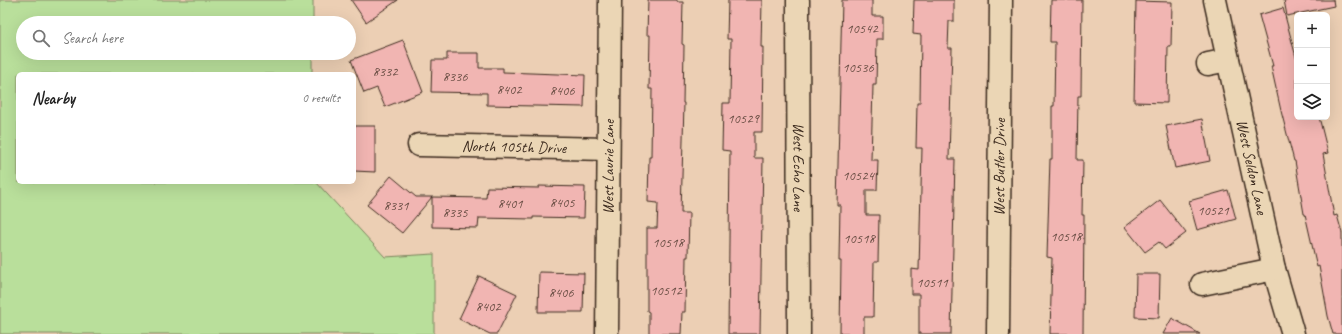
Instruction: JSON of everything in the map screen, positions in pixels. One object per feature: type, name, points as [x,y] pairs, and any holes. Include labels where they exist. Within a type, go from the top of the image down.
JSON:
[{"type":"street","name":"West Laurie Lane","points":[[607,334],[610,0]]},
{"type":"street","name":"West Echo Lane","points":[[798,0],[799,334]]},
{"type":"street","name":"West Butler Drive","points":[[998,334],[1001,0]]},
{"type":"street","name":"West Seldon Lane","points":[[1214,0],[1218,62],[1293,334]]},
{"type":"street","name":"North 105th Drive","points":[[419,145],[608,149]]},
{"type":"street","points":[[1202,284],[1274,269]]},
{"type":"green space","points":[[0,0],[313,0],[313,16],[16,16],[16,60],[312,60],[312,72],[16,72],[16,184],[318,184],[385,257],[434,254],[434,334],[0,334]]},
{"type":"building","points":[[351,0],[398,0],[366,22]]},
{"type":"building","points":[[648,0],[677,0],[677,2],[683,2],[682,44],[684,45],[684,103],[681,213],[689,213],[688,257],[686,257],[685,312],[682,312],[681,334],[649,334],[649,312],[647,311],[647,228],[657,228],[658,203],[648,202],[649,157],[651,157],[652,89],[649,89],[650,35],[647,35]]},
{"type":"building","points":[[728,0],[762,0],[762,132],[754,132],[754,158],[763,158],[760,334],[728,334],[730,151],[722,150],[723,103],[730,103],[731,39],[727,39]]},
{"type":"building","points":[[842,0],[872,0],[872,16],[883,16],[883,39],[877,39],[876,85],[873,85],[871,160],[878,160],[877,190],[866,190],[866,215],[879,215],[878,262],[874,262],[873,317],[864,317],[864,334],[840,334],[840,205],[837,205]]},
{"type":"building","points":[[914,0],[954,0],[954,21],[949,21],[948,48],[952,48],[949,159],[955,159],[951,334],[919,334],[919,294],[911,294],[911,269],[919,270],[922,148],[916,148],[917,103],[920,103],[921,35],[913,34]]},
{"type":"building","points":[[1051,0],[1082,0],[1081,96],[1078,96],[1077,160],[1083,160],[1083,334],[1050,334],[1052,258],[1047,257],[1050,159],[1052,159],[1052,106],[1054,106],[1055,42],[1050,42]]},
{"type":"building","points":[[1284,0],[1333,0],[1334,6],[1306,12],[1294,12],[1294,15],[1287,16]]},
{"type":"building","points":[[1136,1],[1172,2],[1171,46],[1168,46],[1167,103],[1134,102]]},
{"type":"building","points":[[1283,8],[1294,50],[1294,120],[1320,120],[1328,153],[1323,154],[1334,216],[1337,215],[1342,233],[1342,334],[1333,334],[1328,316],[1319,266],[1317,267],[1304,214],[1295,161],[1281,111],[1271,66],[1273,66],[1259,15]]},
{"type":"building","points":[[403,40],[423,92],[385,107],[377,88],[364,93],[351,60],[356,60],[356,58]]},
{"type":"building","points":[[447,53],[479,53],[479,68],[503,68],[503,72],[585,75],[584,107],[487,105],[487,93],[431,92],[432,60],[447,60]]},
{"type":"building","points":[[1202,119],[1210,161],[1175,168],[1166,126]]},
{"type":"building","points":[[356,126],[375,126],[375,172],[356,171]]},
{"type":"building","points":[[391,176],[416,197],[432,197],[402,233],[367,205]]},
{"type":"building","points":[[539,186],[585,187],[584,218],[479,218],[478,228],[432,227],[432,197],[486,198],[487,187],[539,188]]},
{"type":"building","points":[[1228,190],[1236,219],[1197,230],[1189,201]]},
{"type":"building","points":[[1160,200],[1186,233],[1165,249],[1159,242],[1145,252],[1125,227]]},
{"type":"building","points":[[539,272],[584,273],[583,312],[538,312]]},
{"type":"building","points":[[1136,274],[1160,274],[1159,318],[1135,317]]},
{"type":"building","points":[[479,276],[517,294],[497,334],[490,334],[459,319]]},
{"type":"building","points":[[1172,318],[1200,334],[1163,334]]}]
